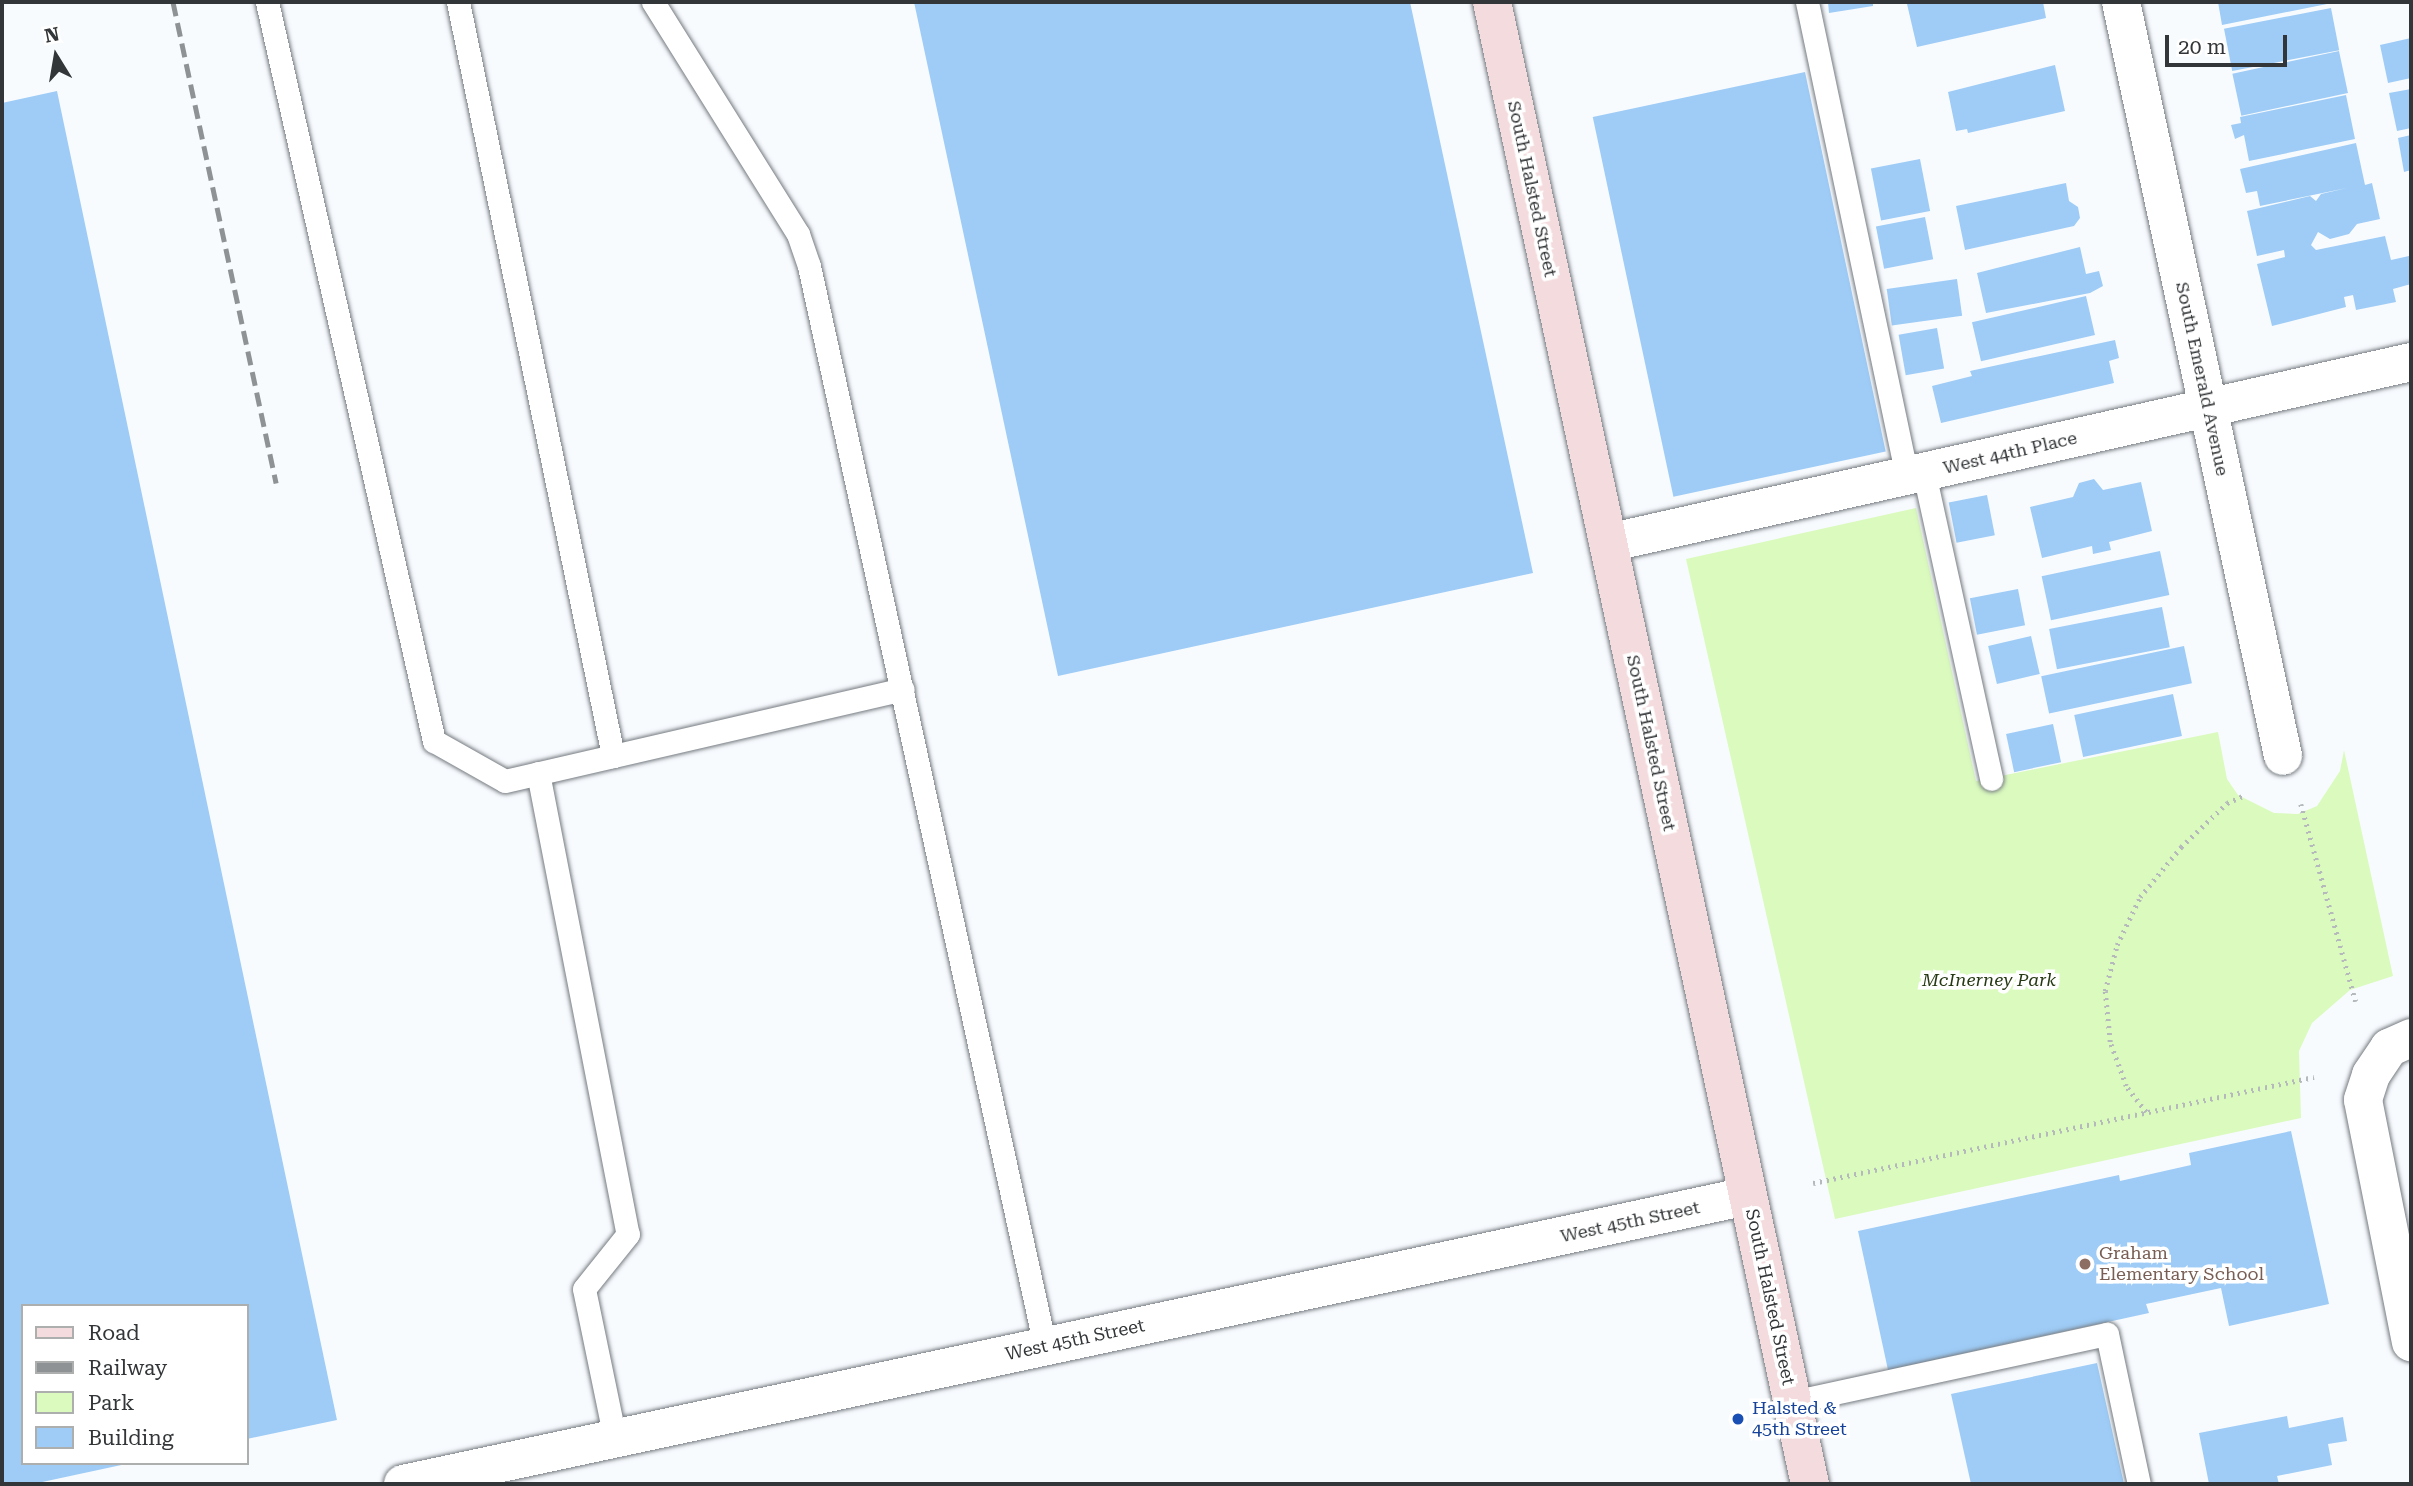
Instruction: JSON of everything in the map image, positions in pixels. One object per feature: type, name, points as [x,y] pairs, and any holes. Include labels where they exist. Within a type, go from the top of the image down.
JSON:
[{"type":"main road","name":"South Halsted Street","points":[[1492,2],[1810,1484]]},
{"type":"street","name":"South Emerald Avenue","points":[[2121,2],[2283,756]]},
{"type":"street","name":"West 44th Place","points":[[1608,543],[2411,362]]},
{"type":"street","points":[[2411,1038],[2389,1048],[2371,1074],[2363,1100],[2368,1137],[2411,1342]]},
{"type":"street","name":"West 45th Street","points":[[403,1484],[1748,1196]]},
{"type":"lane","points":[[267,2],[434,741],[505,781],[902,689]]},
{"type":"lane","points":[[458,2],[613,756]]},
{"type":"lane","points":[[653,2],[797,234],[810,266],[1045,1347]]},
{"type":"lane","points":[[1807,2],[1915,475],[1992,779]]},
{"type":"lane","points":[[538,773],[628,1234],[584,1290],[615,1439]]},
{"type":"lane","points":[[1792,1402],[2107,1334],[2139,1484]]},
{"type":"path","points":[[2146,1112],[2126,1086],[2110,1042],[2105,991],[2117,945],[2140,897],[2181,847],[2227,803],[2245,795]]},
{"type":"path","points":[[2301,804],[2356,1002]]},
{"type":"path","points":[[1813,1183],[2314,1077]]},
{"type":"green space","name":"McInerney Park","points":[[1916,508],[1976,781],[2218,732],[2227,779],[2238,795],[2274,813],[2298,814],[2317,806],[2340,771],[2344,750],[2393,976],[2350,990],[2312,1023],[2299,1051],[2301,1118],[1835,1219],[1686,559]]},
{"type":"building","points":[[914,2],[1410,2],[1533,573],[1058,676]]},
{"type":"building","points":[[1828,2],[1873,2],[1873,6],[1829,13]]},
{"type":"building","points":[[2043,2],[2046,18],[1917,47],[1907,4]]},
{"type":"building","points":[[2218,2],[2332,2],[2332,3],[2222,25]]},
{"type":"building","points":[[2331,8],[2339,50],[2232,71],[2224,29]]},
{"type":"building","points":[[2411,38],[2411,78],[2388,83],[2380,45]]},
{"type":"building","points":[[2339,51],[2348,93],[2241,116],[2232,74]]},
{"type":"building","points":[[2055,65],[2065,111],[1968,133],[1967,129],[1956,131],[1948,92]]},
{"type":"building","points":[[1805,72],[1886,452],[1673,497],[1593,117]]},
{"type":"building","points":[[2411,89],[2411,128],[2397,131],[2389,93]]},
{"type":"building","points":[[57,91],[337,1420],[248,1439],[248,1304],[21,1304],[21,1465],[121,1465],[33,1484],[2,1484],[2,103]]},
{"type":"building","points":[[2346,95],[2355,139],[2249,161],[2244,135],[2235,139],[2231,125],[2241,123],[2240,117]]},
{"type":"building","points":[[2411,135],[2411,170],[2404,172],[2398,138]]},
{"type":"building","points":[[2356,143],[2365,185],[2372,183],[2380,219],[2357,224],[2349,234],[2330,239],[2318,232],[2311,245],[2316,250],[2385,236],[2391,260],[2409,256],[2411,284],[2393,289],[2396,302],[2356,310],[2353,295],[2344,297],[2346,307],[2272,326],[2257,264],[2285,257],[2284,250],[2257,256],[2247,211],[2310,196],[2316,201],[2321,194],[2347,188],[2260,206],[2257,191],[2246,193],[2240,169]]},
{"type":"building","points":[[1920,159],[1930,211],[1881,221],[1871,169]]},
{"type":"building","points":[[2066,183],[2069,201],[2078,207],[2080,218],[2074,226],[1965,250],[1956,206]]},
{"type":"building","points":[[1925,217],[1933,259],[1884,269],[1876,227]]},
{"type":"building","points":[[2080,247],[2086,274],[2099,271],[2103,286],[2090,293],[1986,313],[1977,273]]},
{"type":"building","points":[[1957,279],[1962,316],[1892,326],[1887,289]]},
{"type":"building","points":[[2086,296],[2095,335],[1981,361],[1972,322]]},
{"type":"building","points":[[1937,328],[1944,368],[1906,375],[1899,335]]},
{"type":"building","points":[[2115,340],[2119,358],[2109,361],[2114,383],[1941,423],[1932,386],[1972,376],[1970,371]]},
{"type":"building","points":[[2094,479],[2103,490],[2141,482],[2152,531],[2109,542],[2111,550],[2093,554],[2092,546],[2042,558],[2030,507],[2073,497],[2079,483]]},
{"type":"building","points":[[1987,495],[1995,535],[1957,543],[1949,502]]},
{"type":"building","points":[[2160,551],[2169,595],[2051,620],[2042,576]]},
{"type":"building","points":[[2018,589],[2025,625],[1977,635],[1970,598]]},
{"type":"building","points":[[2162,607],[2170,647],[2057,669],[2049,629]]},
{"type":"building","points":[[2031,636],[2040,674],[1997,684],[1988,646]]},
{"type":"building","points":[[2184,646],[2192,683],[2049,714],[2041,676]]},
{"type":"building","points":[[2173,694],[2182,736],[2083,757],[2074,715]]},
{"type":"building","points":[[2053,724],[2061,762],[2014,772],[2006,734]]},
{"type":"building","name":"Graham Elementary School","points":[[2291,1131],[2329,1304],[2229,1326],[2221,1288],[2146,1304],[2149,1313],[1888,1370],[1858,1231],[2119,1175],[2120,1181],[2191,1165],[2189,1153]]},
{"type":"building","points":[[2097,1363],[2124,1484],[1971,1484],[1951,1394]]},
{"type":"building","points":[[2287,1416],[2289,1428],[2343,1417],[2347,1441],[2328,1444],[2332,1465],[2277,1476],[2279,1484],[2209,1484],[2199,1433]]},
{"type":"railway","points":[[173,2],[276,483]]},
{"type":"place","name":"Graham Elementary School","points":[[2085,1264]]},
{"type":"place","name":"Halsted & 45th Street","points":[[1738,1419]]}]
